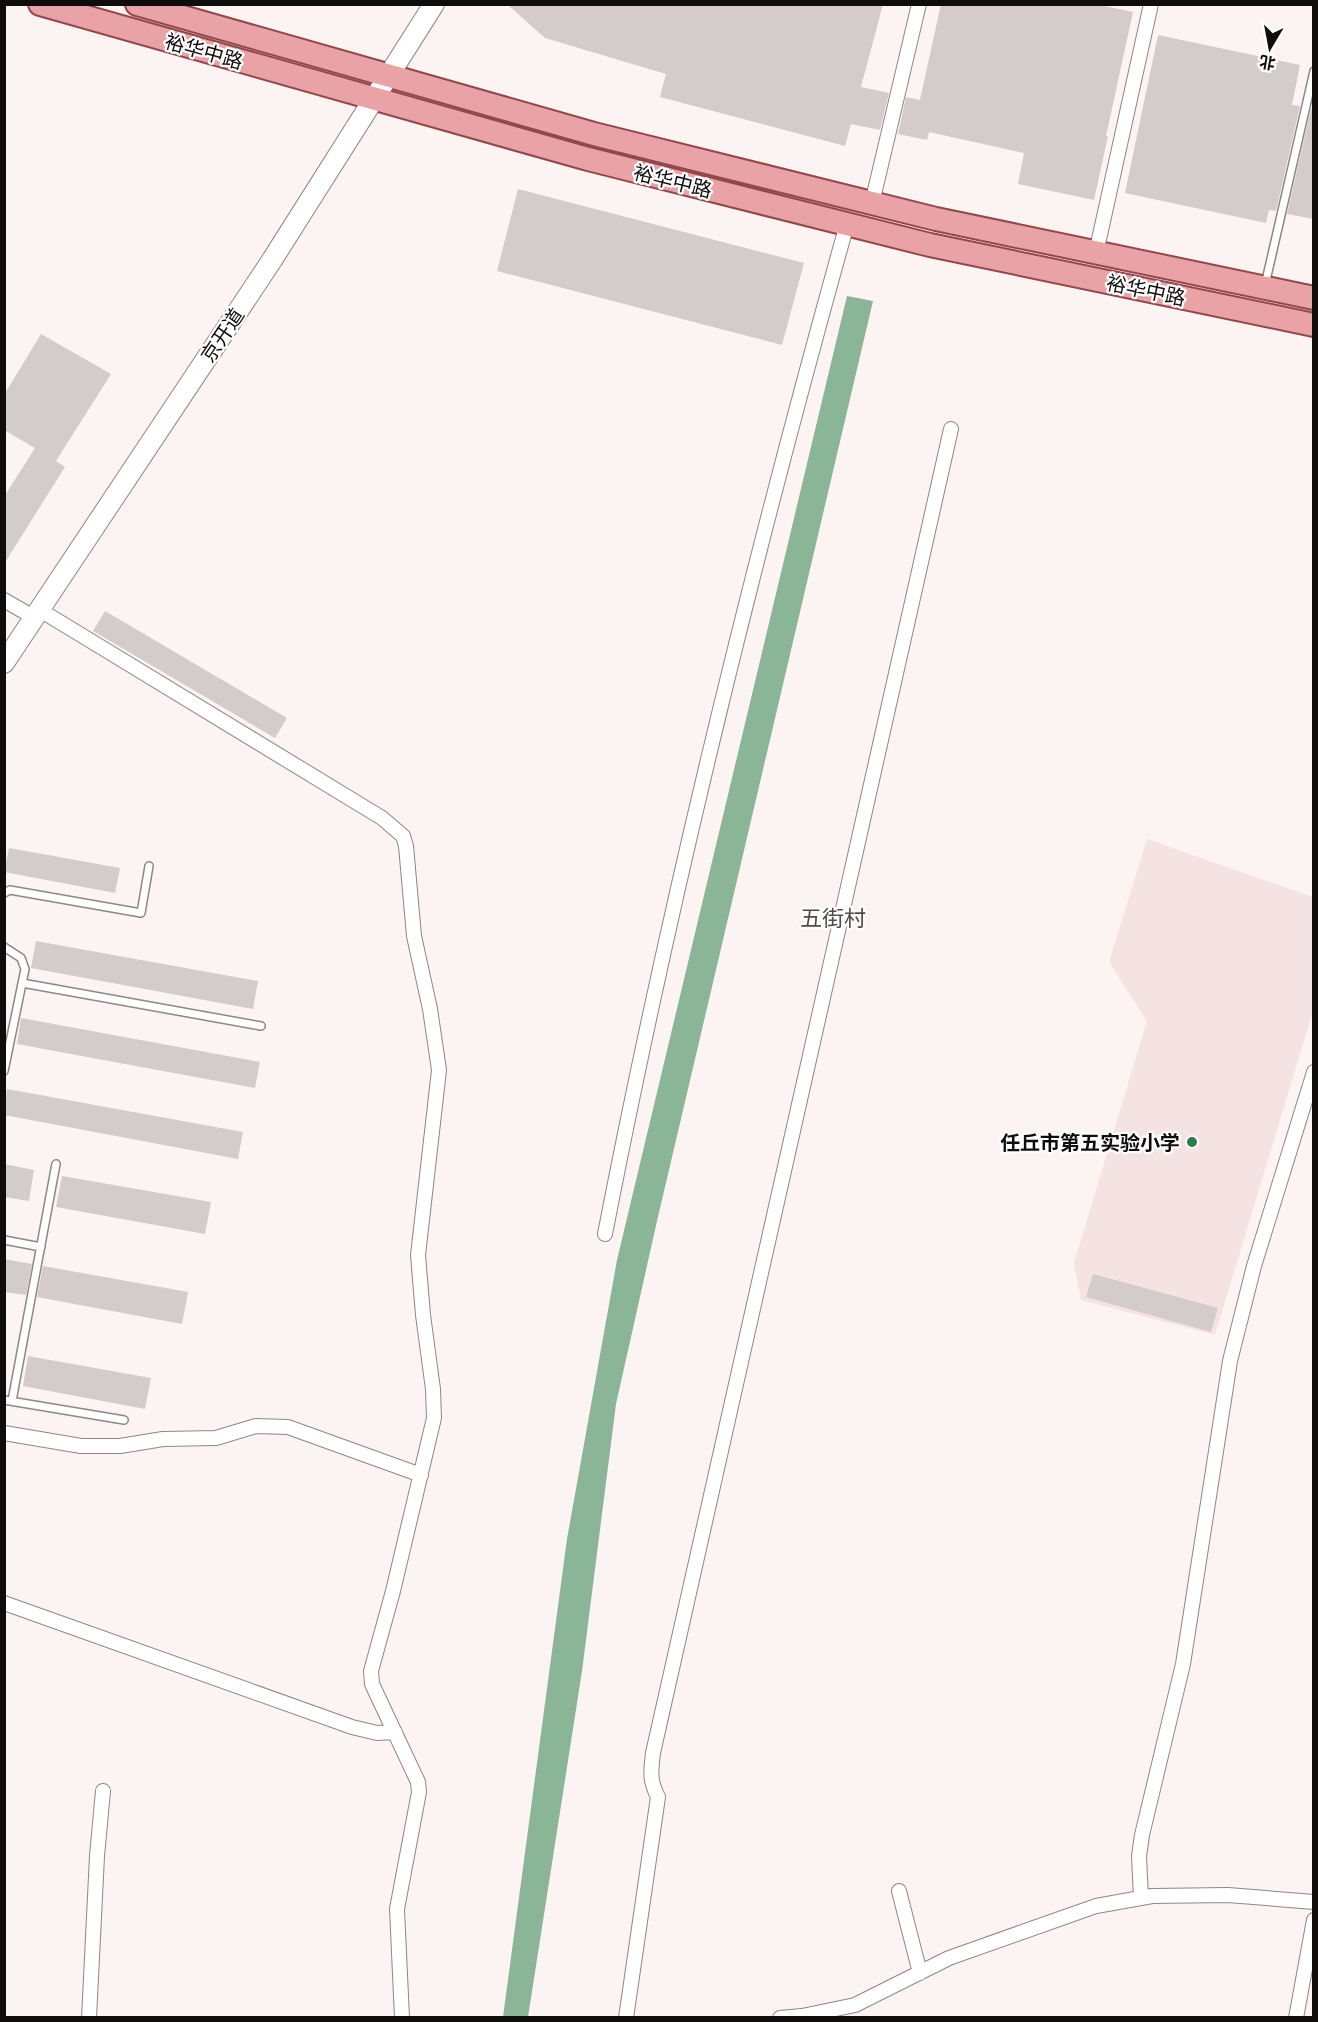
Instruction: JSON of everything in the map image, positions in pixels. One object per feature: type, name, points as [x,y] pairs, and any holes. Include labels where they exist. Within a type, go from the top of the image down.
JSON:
[{"type":"main road","name":"裕华中路","points":[[40,4],[588,159],[941,247],[1314,326]]},
{"type":"main road","name":"裕华中路","points":[[137,4],[594,134],[936,219],[1314,298]]},
{"type":"main road","name":"京开道","points":[[4,663],[272,260],[434,4]]},
{"type":"street","points":[[872,203],[919,4]]},
{"type":"street","points":[[1096,253],[1151,4]]},
{"type":"street","points":[[606,1234],[636,1077],[718,720],[796,407],[847,224]]},
{"type":"street","points":[[626,2018],[658,1797],[651,1784],[650,1776],[653,1753],[951,429]]},
{"type":"street","points":[[4,600],[37,614],[382,819],[403,836],[406,846],[414,936],[430,1009],[439,1070],[418,1256],[434,1398],[434,1418],[371,1671],[372,1684],[418,1782],[419,1792],[397,1909],[402,2018]]},
{"type":"street","points":[[1141,1898],[1139,1856],[1142,1834],[1183,1664],[1230,1361],[1254,1266],[1314,1072]]},
{"type":"street","points":[[4,1433],[81,1446],[120,1446],[164,1439],[216,1438],[256,1426],[288,1427],[421,1475]]},
{"type":"street","points":[[4,1603],[352,1727],[377,1733],[394,1732]]},
{"type":"street","points":[[89,2018],[97,1856],[103,1791]]},
{"type":"street","points":[[899,1891],[920,1973]]},
{"type":"street","points":[[780,2018],[855,2005],[949,1958],[1095,1906],[1141,1898],[1228,1895],[1314,1902]]},
{"type":"street","points":[[1296,2018],[1314,1920]]},
{"type":"lane","points":[[1264,288],[1314,71]]},
{"type":"lane","points":[[4,893],[10,890],[141,912],[149,866]]},
{"type":"lane","points":[[4,947],[21,958],[25,969],[4,1071]]},
{"type":"lane","points":[[22,983],[261,1026]]},
{"type":"lane","points":[[56,1164],[8,1400],[124,1420]]},
{"type":"lane","points":[[4,1240],[40,1247]]},
{"type":"shaded area","points":[[847,296],[873,301],[616,1404],[582,1671],[528,2017],[503,2017],[567,1539],[617,1260]]},
{"type":"shaded area","name":"任丘市第五实验小学","points":[[1147,839],[1313,897],[1313,1011],[1215,1335],[1081,1300],[1074,1263],[1147,1021],[1109,962]]},
{"type":"building","points":[[507,4],[883,4],[861,87],[889,93],[880,130],[851,124],[845,146],[660,97],[666,74],[545,38]]},
{"type":"building","points":[[941,4],[1095,4],[1133,12],[1094,200],[1018,184],[1024,153],[929,132],[927,140],[898,134],[906,97],[920,100]]},
{"type":"building","points":[[1158,35],[1300,65],[1292,105],[1300,106],[1276,211],[1269,210],[1266,223],[1125,193]]},
{"type":"building","points":[[1311,109],[1314,109],[1314,219],[1287,214]]},
{"type":"building","points":[[518,189],[804,263],[782,345],[497,271]]},
{"type":"building","points":[[41,334],[111,374],[56,461],[65,467],[4,564],[4,497],[35,448],[4,430],[4,395]]},
{"type":"building","points":[[105,611],[287,718],[275,738],[93,631]]},
{"type":"building","points":[[9,848],[120,868],[115,893],[4,872]]},
{"type":"building","points":[[36,941],[258,981],[253,1009],[31,968]]},
{"type":"building","points":[[21,1018],[260,1062],[255,1088],[17,1044]]},
{"type":"building","points":[[7,1089],[243,1132],[238,1159],[4,1115]]},
{"type":"building","points":[[4,1164],[34,1170],[29,1201],[4,1197]]},
{"type":"building","points":[[62,1176],[211,1202],[205,1234],[56,1207]]},
{"type":"building","points":[[4,1259],[32,1264],[26,1295],[4,1292]]},
{"type":"building","points":[[43,1266],[188,1292],[182,1324],[37,1297]]},
{"type":"building","points":[[1093,1274],[1218,1308],[1211,1332],[1086,1297]]},
{"type":"building","points":[[28,1356],[151,1378],[145,1409],[23,1386]]},
{"type":"place","name":"任丘市第五实验小学","points":[[1192,1142]]},
{"type":"district","name":"五街村","points":[[833,918]]}]
